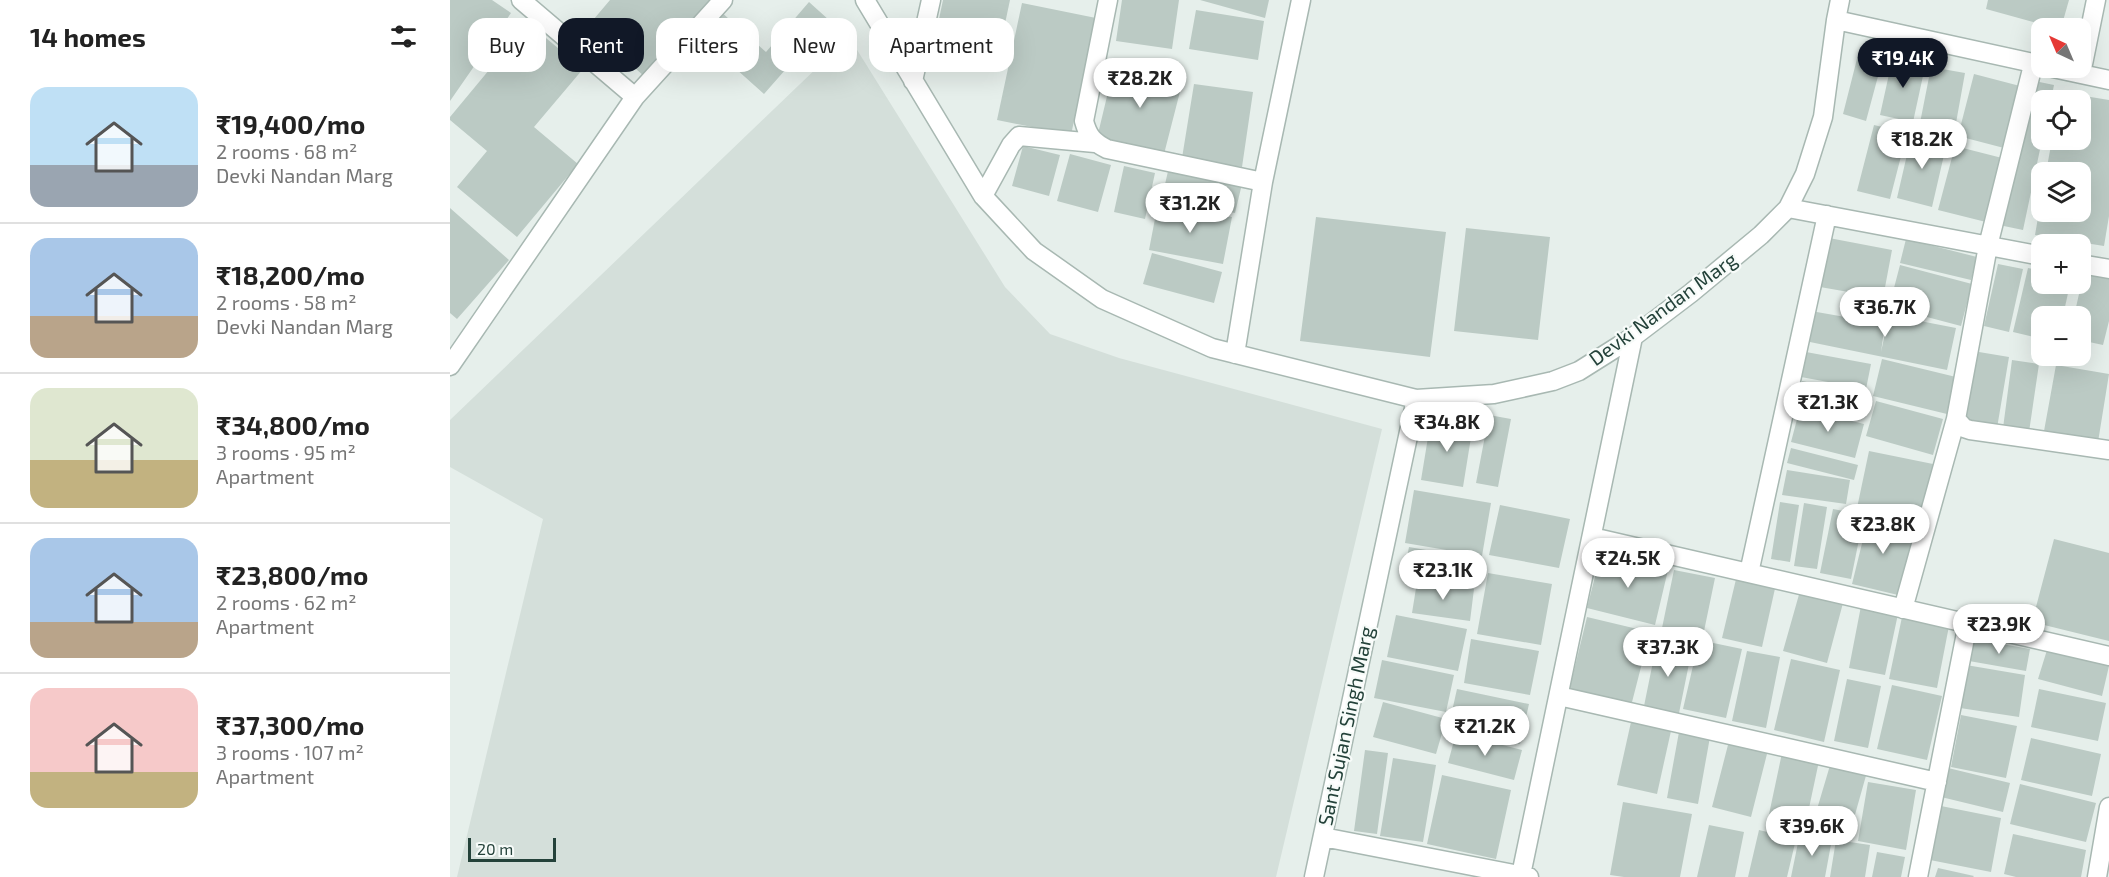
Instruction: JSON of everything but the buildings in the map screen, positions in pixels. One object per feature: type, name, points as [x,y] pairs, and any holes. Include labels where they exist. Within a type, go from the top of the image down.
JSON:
[{"type":"street","points":[[521,0],[635,97]]},
{"type":"street","points":[[450,366],[635,97],[723,0]]},
{"type":"street","name":"Devki Nandan Marg","points":[[865,0],[983,196],[1034,251],[1102,299],[1212,348],[1416,399],[1494,394],[1553,381],[1579,370],[1633,337],[1761,236],[1788,207],[1805,174],[1823,117],[1840,0]]},
{"type":"street","points":[[913,81],[931,0]]},
{"type":"street","points":[[1108,0],[1084,121],[1088,136],[1095,143],[1107,149],[1263,182]]},
{"type":"street","points":[[1235,354],[1263,182],[1301,0]]},
{"type":"street","points":[[2091,28],[2097,0]]},
{"type":"street","points":[[1836,20],[2031,63]]},
{"type":"street","points":[[1903,609],[1956,419],[1988,246],[2031,73]]},
{"type":"street","points":[[2091,76],[2109,80]]},
{"type":"street","points":[[983,196],[1011,144],[1019,136],[1095,143]]},
{"type":"street","points":[[1788,207],[2031,254]]},
{"type":"street","points":[[1749,573],[1827,215]]},
{"type":"street","points":[[2091,266],[2109,269]]},
{"type":"street","points":[[1323,837],[1525,876],[1559,696],[1633,337]]},
{"type":"street","name":"Sant Sujan Singh Marg","points":[[1314,877],[1416,399]]},
{"type":"street","points":[[1956,419],[1964,428],[1970,430],[2109,450]]},
{"type":"street","points":[[1592,537],[2109,656]]},
{"type":"street","points":[[1918,877],[1968,623]]},
{"type":"street","points":[[1559,696],[1937,782]]},
{"type":"street","points":[[2097,877],[2109,807]]},
{"type":"shaded area","points":[[857,50],[1005,287],[1050,334],[1119,358],[1382,429],[1276,877],[457,877],[543,519],[450,467],[450,420],[813,72],[857,72]]}]
